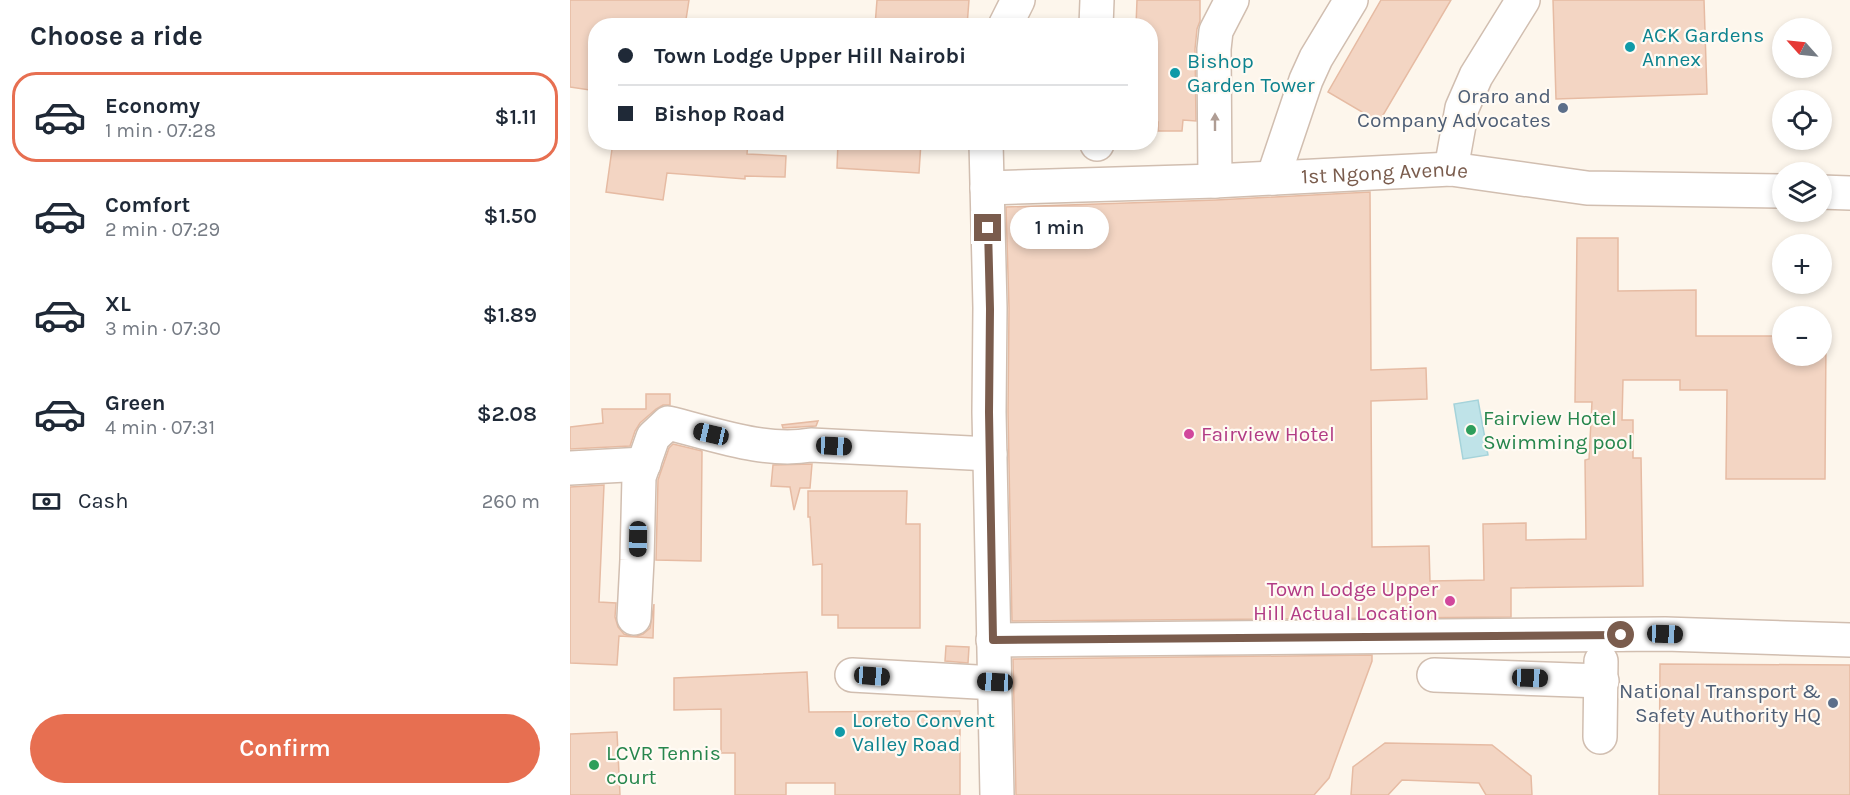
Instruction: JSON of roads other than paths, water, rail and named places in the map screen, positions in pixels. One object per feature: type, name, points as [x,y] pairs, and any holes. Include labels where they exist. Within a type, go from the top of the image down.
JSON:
[{"type":"street","points":[[1009,18],[1018,0]]},
{"type":"street","points":[[1096,18],[1097,0]]},
{"type":"street","points":[[1215,181],[1214,49],[1216,31],[1232,0]]},
{"type":"street","points":[[1273,178],[1306,80],[1316,58],[1351,0]]},
{"type":"street","points":[[1451,169],[1462,108],[1476,76],[1523,0]]},
{"type":"street","points":[[986,150],[996,795]]},
{"type":"street","name":"1st Ngong Avenue","points":[[987,188],[1215,181],[1451,169],[1587,188],[1772,191]]},
{"type":"street","points":[[1832,192],[1850,193]]},
{"type":"street","points":[[633,618],[638,560],[639,477],[653,437],[668,423],[753,444],[990,454]]},
{"type":"street","points":[[570,468],[644,464]]},
{"type":"street","points":[[993,640],[1665,634],[1850,640]]},
{"type":"street","points":[[1600,635],[1602,681],[1600,736]]},
{"type":"street","points":[[852,675],[995,682]]},
{"type":"street","points":[[1434,675],[1602,681]]},
{"type":"water","name":"Fairview Hotel Swimming pool","points":[[1478,400],[1488,455],[1463,459],[1454,404]]},
{"type":"place","name":"ACK Gardens Annex","points":[[1630,47]]},
{"type":"place","name":"Bishop Garden Tower","points":[[1175,73]]},
{"type":"place","name":"Oraro and Company Advocates","points":[[1563,108]]},
{"type":"place","name":"Fairview Hotel Swimming pool","points":[[1471,430]]},
{"type":"place","name":"Fairview Hotel","points":[[1189,434]]},
{"type":"place","name":"Town Lodge Upper Hill Actual Location","points":[[1450,601]]},
{"type":"place","name":"National Transport & Safety Authority HQ","points":[[1833,703]]},
{"type":"place","name":"Loreto Convent Valley Road","points":[[840,732]]},
{"type":"place","name":"LCVR Tennis court","points":[[594,765]]}]
